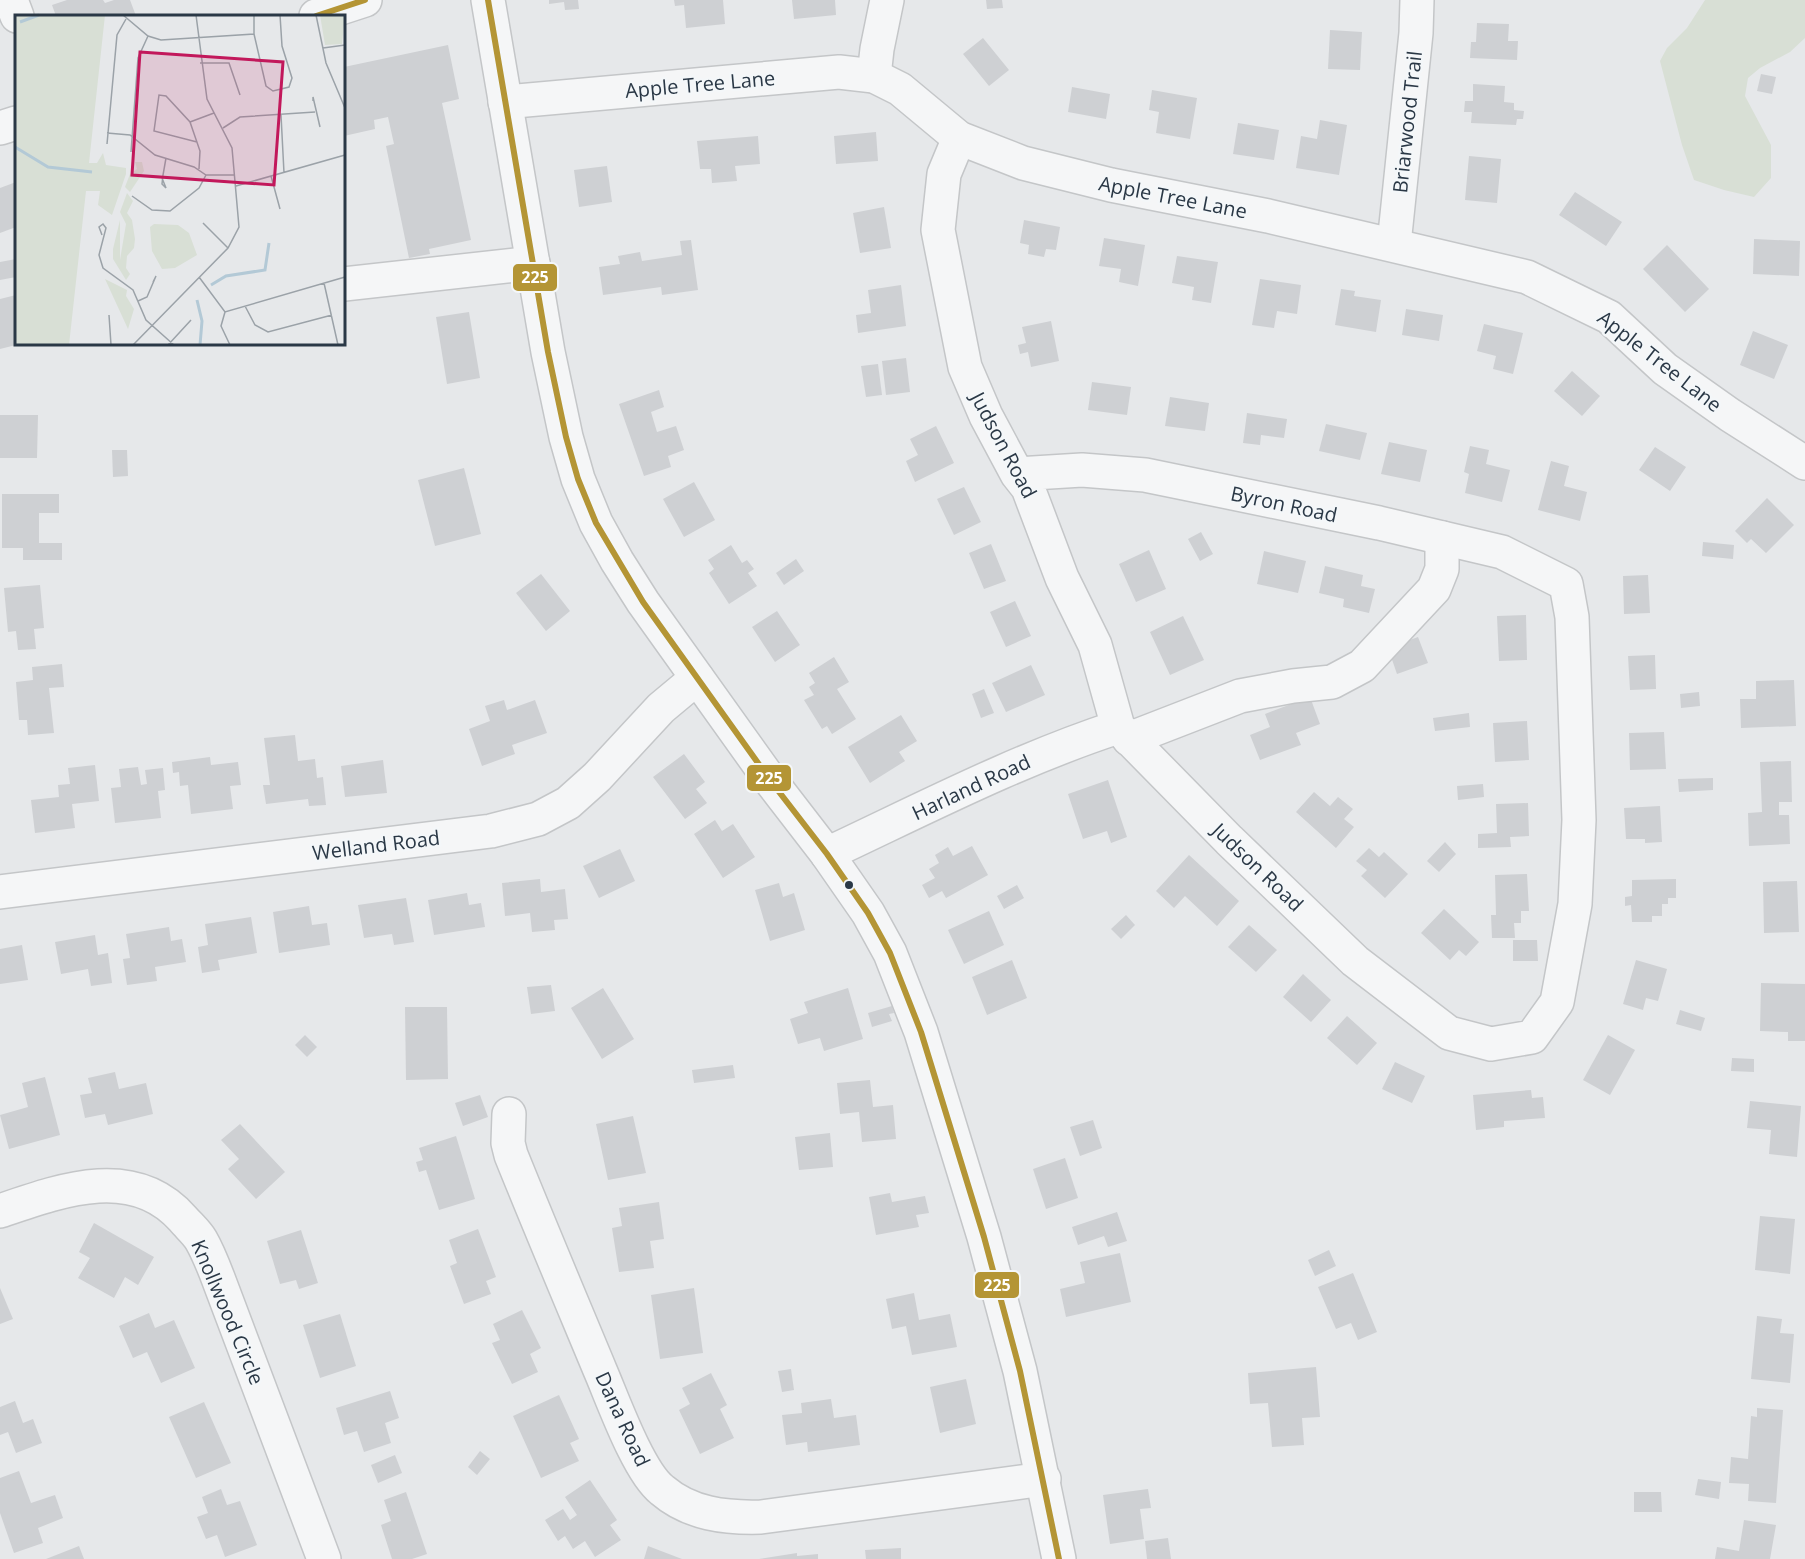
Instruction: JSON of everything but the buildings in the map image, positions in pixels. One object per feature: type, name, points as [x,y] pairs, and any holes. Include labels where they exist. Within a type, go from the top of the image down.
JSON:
[{"type":"street","points":[[11,0],[17,15]]},
{"type":"street","points":[[319,15],[364,0]]},
{"type":"street","points":[[488,0],[548,352],[566,437],[578,479],[596,523],[616,561],[697,678],[827,854],[868,913],[890,953],[921,1032],[984,1237],[1020,1371],[1059,1559]]},
{"type":"street","points":[[874,76],[880,29],[887,0]]},
{"type":"street","name":"Briarwood Trail","points":[[1394,244],[1416,33],[1417,0]]},
{"type":"street","name":"Apple Tree Lane","points":[[505,102],[839,72],[874,76],[900,89],[958,138],[1023,164],[1111,185],[1394,244],[1527,277],[1609,317],[1665,369],[1730,415],[1805,463]]},
{"type":"street","points":[[0,128],[15,123]]},
{"type":"street","name":"Judson Road","points":[[958,138],[944,174],[938,230],[965,367],[986,416],[1017,474],[1028,488],[1062,578],[1095,645],[1124,733],[1229,840],[1354,961],[1449,1033],[1491,1044],[1532,1036],[1557,1002],[1575,904],[1579,820],[1572,616],[1566,584],[1544,572]]},
{"type":"street","points":[[345,284],[533,263]]},
{"type":"street","name":"Byron Road","points":[[1017,474],[1082,470],[1145,475],[1502,552],[1544,572]]},
{"type":"street","name":"Harland Road","points":[[827,854],[1010,767],[1064,745],[1124,733],[1239,696],[1332,681],[1362,666],[1434,589],[1442,569],[1442,538]]},
{"type":"street","name":"Welland Road","points":[[0,892],[491,831],[538,819],[568,803],[597,777],[661,708],[697,678]]},
{"type":"street","name":"Dana Road","points":[[509,1114],[508,1143],[511,1155],[615,1406],[643,1466],[660,1489],[679,1502],[705,1513],[730,1518],[1044,1479]]},
{"type":"street","name":"Knollwood Circle","points":[[0,1211],[75,1190],[111,1185],[122,1185],[147,1191],[173,1208],[200,1238],[218,1278],[324,1559]]},
{"type":"shaded area","points":[[1705,0],[1805,0],[1805,38],[1790,52],[1760,68],[1748,78],[1745,96],[1771,145],[1771,178],[1754,197],[1694,180],[1682,145],[1660,61],[1667,48],[1687,28]]},
{"type":"transit line","name":"225","points":[[319,15],[365,0]]},
{"type":"transit line","name":"225","points":[[488,0],[548,352],[566,437],[578,479],[596,523],[643,602],[773,784],[827,854],[868,913],[890,953],[921,1032],[984,1237],[1020,1371],[1059,1559]]}]
